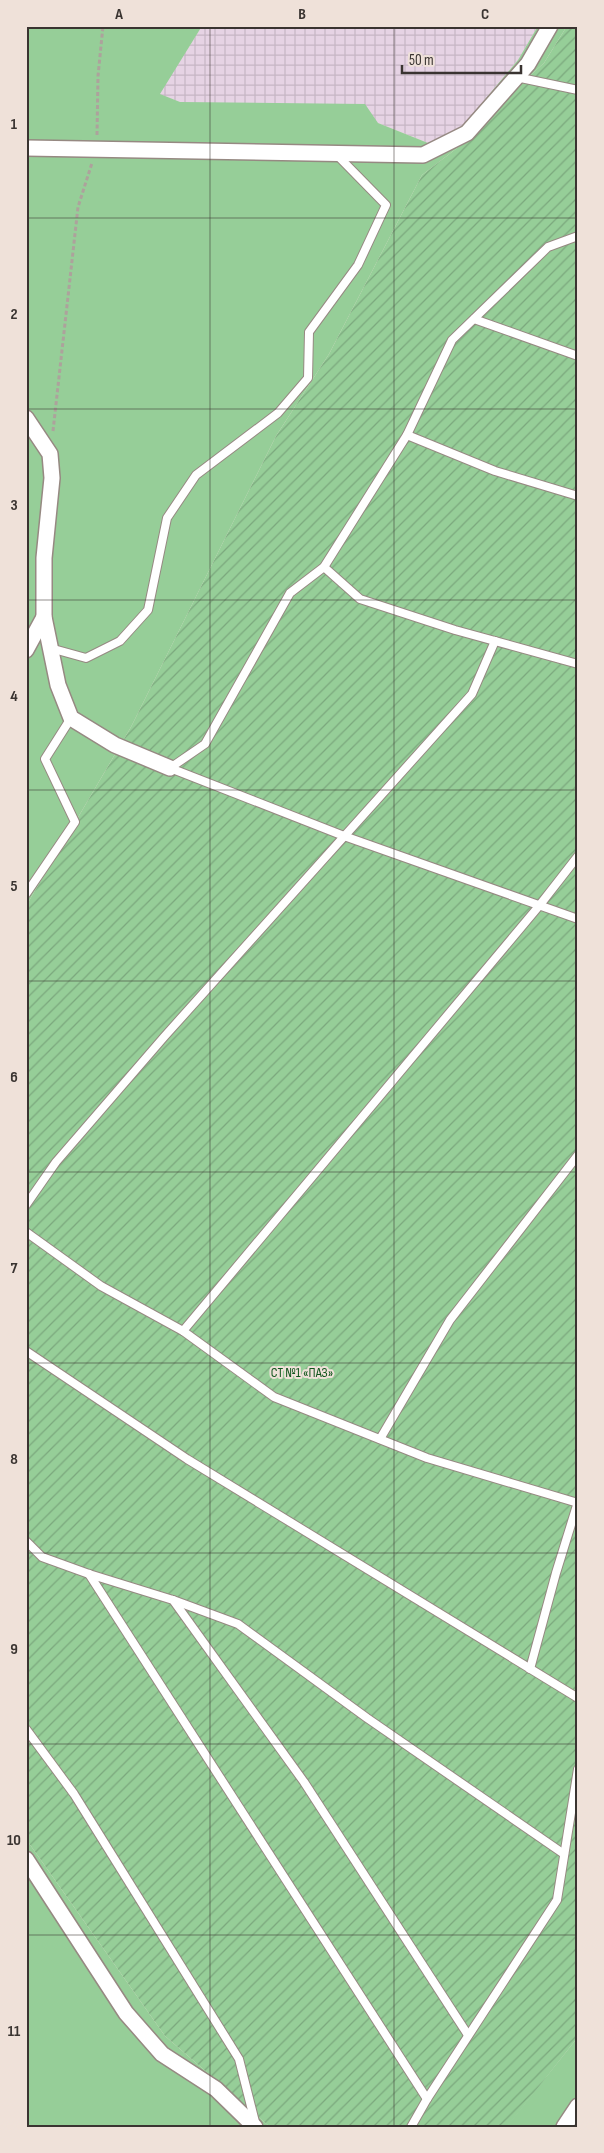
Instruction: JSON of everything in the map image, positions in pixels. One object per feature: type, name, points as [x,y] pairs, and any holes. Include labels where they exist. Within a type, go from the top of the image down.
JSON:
[{"type":"street","points":[[26,148],[423,155],[467,133],[528,64],[550,26]]},
{"type":"street","points":[[26,418],[50,454],[52,478],[44,558],[44,617],[58,685],[71,718],[115,745],[170,768]]},
{"type":"street","points":[[26,650],[44,617]]},
{"type":"street","points":[[26,1859],[126,2013],[162,2054],[216,2089],[255,2127]]},
{"type":"street","points":[[564,2127],[578,2106]]},
{"type":"lane","points":[[516,77],[578,90]]},
{"type":"lane","points":[[50,648],[86,658],[120,641],[148,610],[167,518],[196,475],[278,413],[308,378],[309,332],[358,265],[386,205],[335,153]]},
{"type":"lane","points":[[170,768],[205,744],[290,593],[324,567],[406,435],[452,340],[548,247],[578,236]]},
{"type":"lane","points":[[474,319],[578,356]]},
{"type":"lane","points":[[406,435],[495,471],[578,496]]},
{"type":"lane","points":[[324,567],[360,599],[495,641],[578,664]]},
{"type":"lane","points":[[26,1205],[69,1147],[164,1037],[472,694],[495,641]]},
{"type":"lane","points":[[26,894],[75,822],[45,759],[71,718]]},
{"type":"lane","points":[[170,768],[344,836],[578,919]]},
{"type":"lane","points":[[183,1331],[539,906],[578,856]]},
{"type":"lane","points":[[380,1439],[450,1320],[578,1155]]},
{"type":"lane","points":[[26,1232],[101,1286],[183,1331],[274,1397],[427,1458],[578,1503],[556,1573],[530,1669]]},
{"type":"lane","points":[[26,1351],[187,1459],[578,1698]]},
{"type":"lane","points":[[26,1541],[42,1557],[173,1600],[238,1624],[367,1718],[564,1854]]},
{"type":"lane","points":[[89,1574],[426,2099]]},
{"type":"lane","points":[[173,1600],[304,1782],[468,2035]]},
{"type":"lane","points":[[26,1728],[74,1794],[239,2059],[255,2127]]},
{"type":"lane","points":[[411,2127],[426,2099],[557,1900],[578,1769]]},
{"type":"path","points":[[50,454],[78,207],[97,148],[98,76],[103,26]]},
{"type":"shaded area","points":[[202,26],[538,26],[518,60],[462,127],[428,143],[378,123],[179,102],[159,94]]},
{"type":"green space","points":[[26,26],[202,26],[160,94],[180,102],[365,104],[378,123],[428,143],[462,127],[518,60],[538,26],[567,26],[544,63],[497,105],[461,145],[422,175],[329,354],[276,436],[131,727],[26,906]]},
{"type":"green space","name":"СТ №1 «ПАЗ»","points":[[567,26],[578,26],[578,2037],[507,2127],[270,2127],[165,2036],[26,1839],[26,906],[131,727],[276,436],[329,354],[422,175],[461,145],[497,105],[544,63]]},
{"type":"green space","points":[[26,1839],[165,2036],[270,2127],[26,2127]]},
{"type":"green space","points":[[578,2037],[578,2127],[507,2127],[507,2126]]}]
